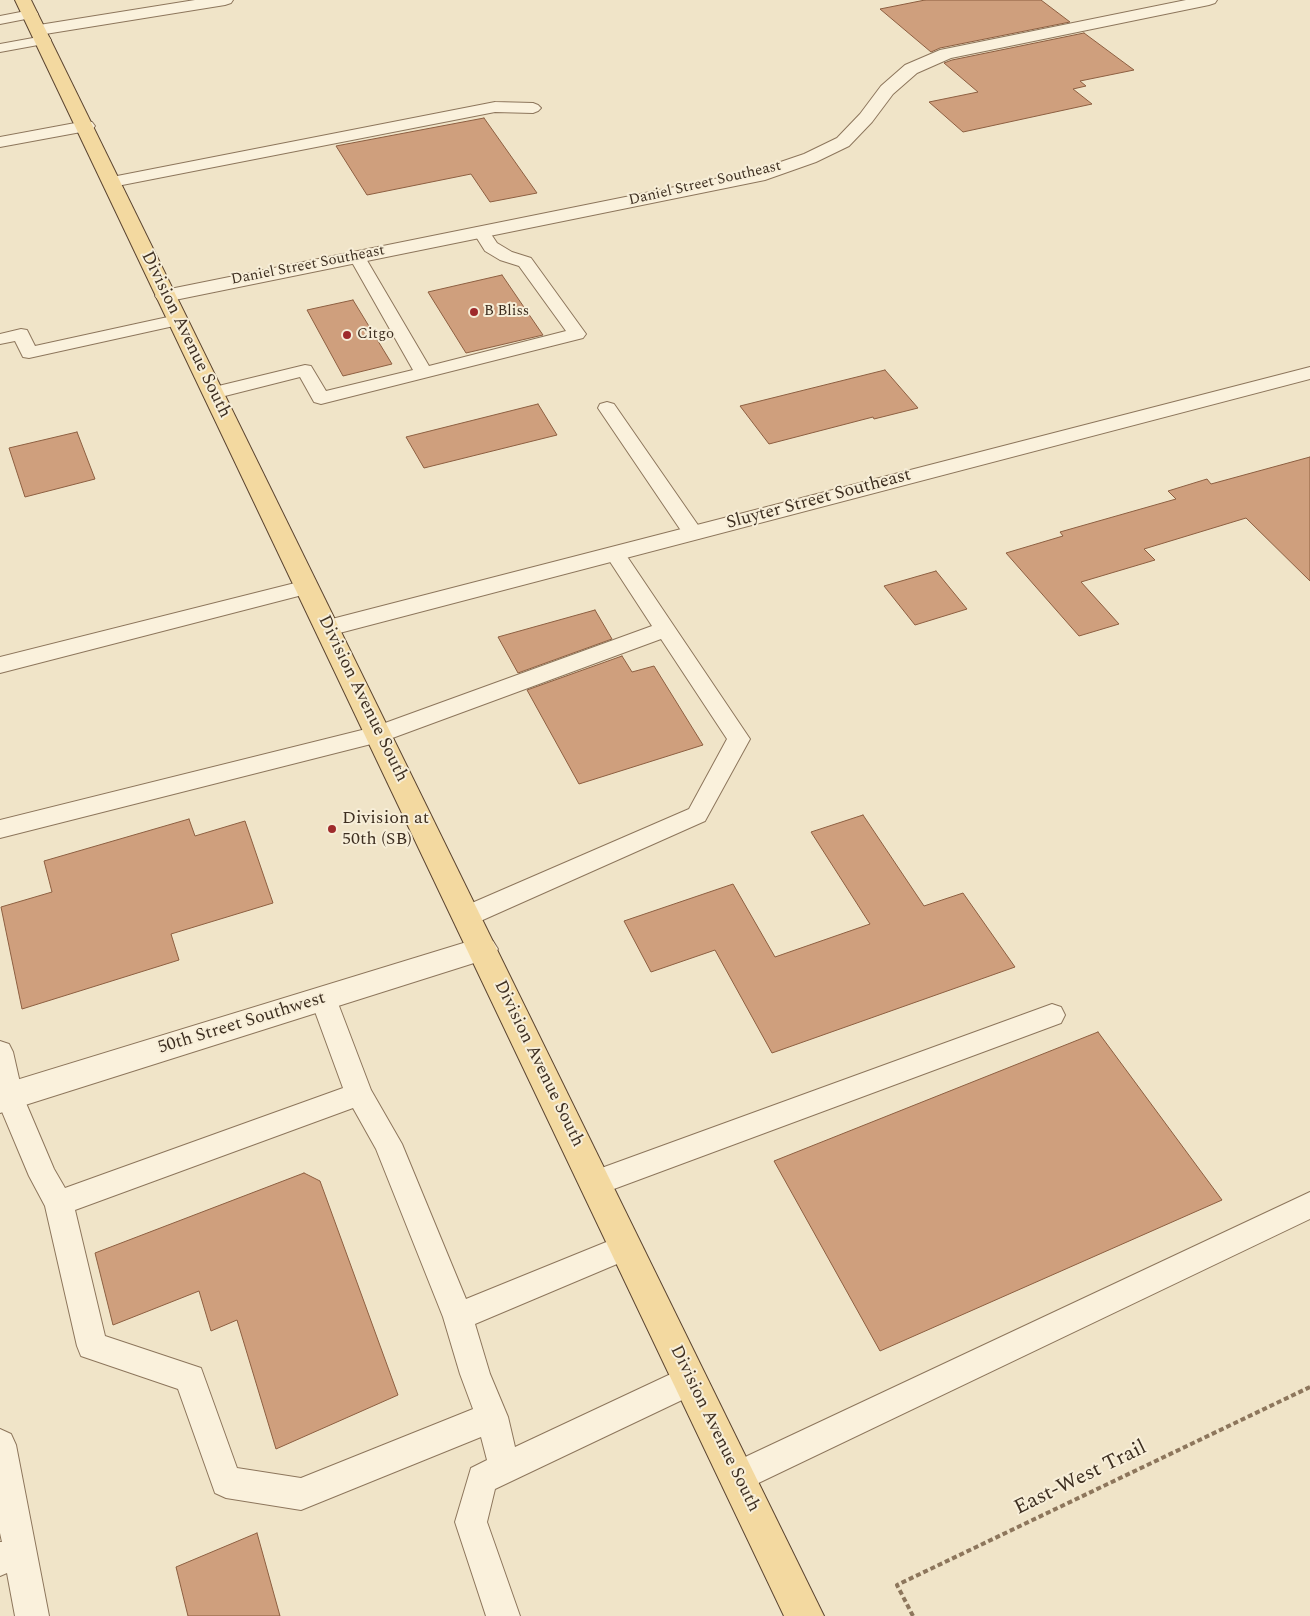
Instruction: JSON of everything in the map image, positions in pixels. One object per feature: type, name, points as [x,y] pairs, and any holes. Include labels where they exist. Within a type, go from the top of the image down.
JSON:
[{"type":"main road","name":"Division Avenue South","points":[[34,21],[86,126],[165,296],[328,628],[804,1616]]},
{"type":"street","points":[[34,21],[225,0]]},
{"type":"street","name":"Daniel Street Southeast","points":[[165,296],[758,176],[810,158],[843,142],[866,118],[887,90],[911,69],[946,54],[1209,0]]},
{"type":"street","points":[[0,142],[86,126]]},
{"type":"street","name":"Sluyter Street Southeast","points":[[328,628],[1310,372]]},
{"type":"street","name":"50th Street Southwest","points":[[5,1097],[483,949]]},
{"type":"lane","points":[[0,20],[34,21]]},
{"type":"lane","points":[[0,48],[34,21]]},
{"type":"lane","points":[[112,182],[495,107],[533,108]]},
{"type":"lane","points":[[213,393],[305,370],[321,398],[577,334],[525,262],[506,256],[491,247],[480,232]]},
{"type":"lane","points":[[357,257],[424,373]]},
{"type":"lane","points":[[0,339],[22,334],[29,352],[177,320]]},
{"type":"lane","points":[[607,408],[693,533]]},
{"type":"lane","points":[[467,916],[698,815],[739,739],[615,554]]},
{"type":"lane","points":[[0,665],[308,587]]},
{"type":"lane","points":[[0,828],[379,734],[665,628]]},
{"type":"lane","points":[[323,998],[359,1094],[388,1144],[458,1317],[475,1374],[492,1417],[504,1468]]},
{"type":"lane","points":[[595,1183],[1052,1014]]},
{"type":"lane","points":[[0,1052],[5,1097],[43,1176],[59,1203],[92,1346],[190,1378],[226,1482],[300,1494],[492,1417]]},
{"type":"lane","points":[[59,1203],[359,1094]]},
{"type":"lane","points":[[737,1477],[1310,1205]]},
{"type":"lane","points":[[458,1317],[626,1246]]},
{"type":"lane","points":[[503,1616],[471,1522],[482,1479],[690,1380]]},
{"type":"lane","points":[[0,1446],[10,1556],[32,1616]]},
{"type":"path","name":"East-West Trail","points":[[913,1616],[897,1585],[1310,1387]]},
{"type":"building","points":[[925,0],[1041,0],[1070,22],[940,48],[931,52],[880,9]]},
{"type":"building","points":[[1084,33],[1134,70],[1080,81],[1086,86],[1073,89],[1092,104],[963,132],[929,102],[978,92],[944,63]]},
{"type":"building","points":[[484,118],[537,193],[490,202],[471,174],[367,195],[336,146]]},
{"type":"building","points":[[502,275],[543,335],[466,353],[428,292]]},
{"type":"building","points":[[353,300],[392,364],[343,376],[307,310]]},
{"type":"building","points":[[885,370],[918,408],[874,419],[873,417],[769,444],[740,406]]},
{"type":"building","points":[[538,404],[557,435],[424,468],[406,437]]},
{"type":"building","points":[[77,432],[95,479],[25,497],[9,448]]},
{"type":"building","points":[[1310,457],[1310,581],[1246,518],[1144,549],[1155,560],[1081,582],[1119,624],[1079,636],[1006,553],[1063,536],[1060,532],[1176,499],[1168,491],[1207,479],[1211,484]]},
{"type":"building","points":[[936,571],[967,609],[915,625],[884,586]]},
{"type":"building","points":[[595,610],[612,639],[518,673],[498,637]]},
{"type":"building","points":[[622,656],[632,672],[654,666],[703,745],[579,784],[527,690]]},
{"type":"building","points":[[863,815],[924,906],[963,893],[1015,967],[772,1053],[715,950],[651,972],[624,921],[733,884],[775,957],[870,924],[811,832]]},
{"type":"building","points":[[189,819],[195,836],[245,821],[273,903],[171,934],[179,960],[22,1009],[1,907],[52,892],[44,861]]},
{"type":"building","points":[[1098,1032],[1222,1200],[880,1351],[774,1161]]},
{"type":"building","points":[[304,1173],[320,1181],[398,1395],[276,1449],[237,1320],[211,1331],[199,1291],[113,1325],[95,1253]]},
{"type":"building","points":[[257,1533],[280,1616],[188,1616],[176,1567]]},
{"type":"place","name":"B Bliss","points":[[474,312]]},
{"type":"place","name":"Citgo","points":[[347,335]]},
{"type":"place","name":"Division at 50th (SB)","points":[[332,829]]}]
